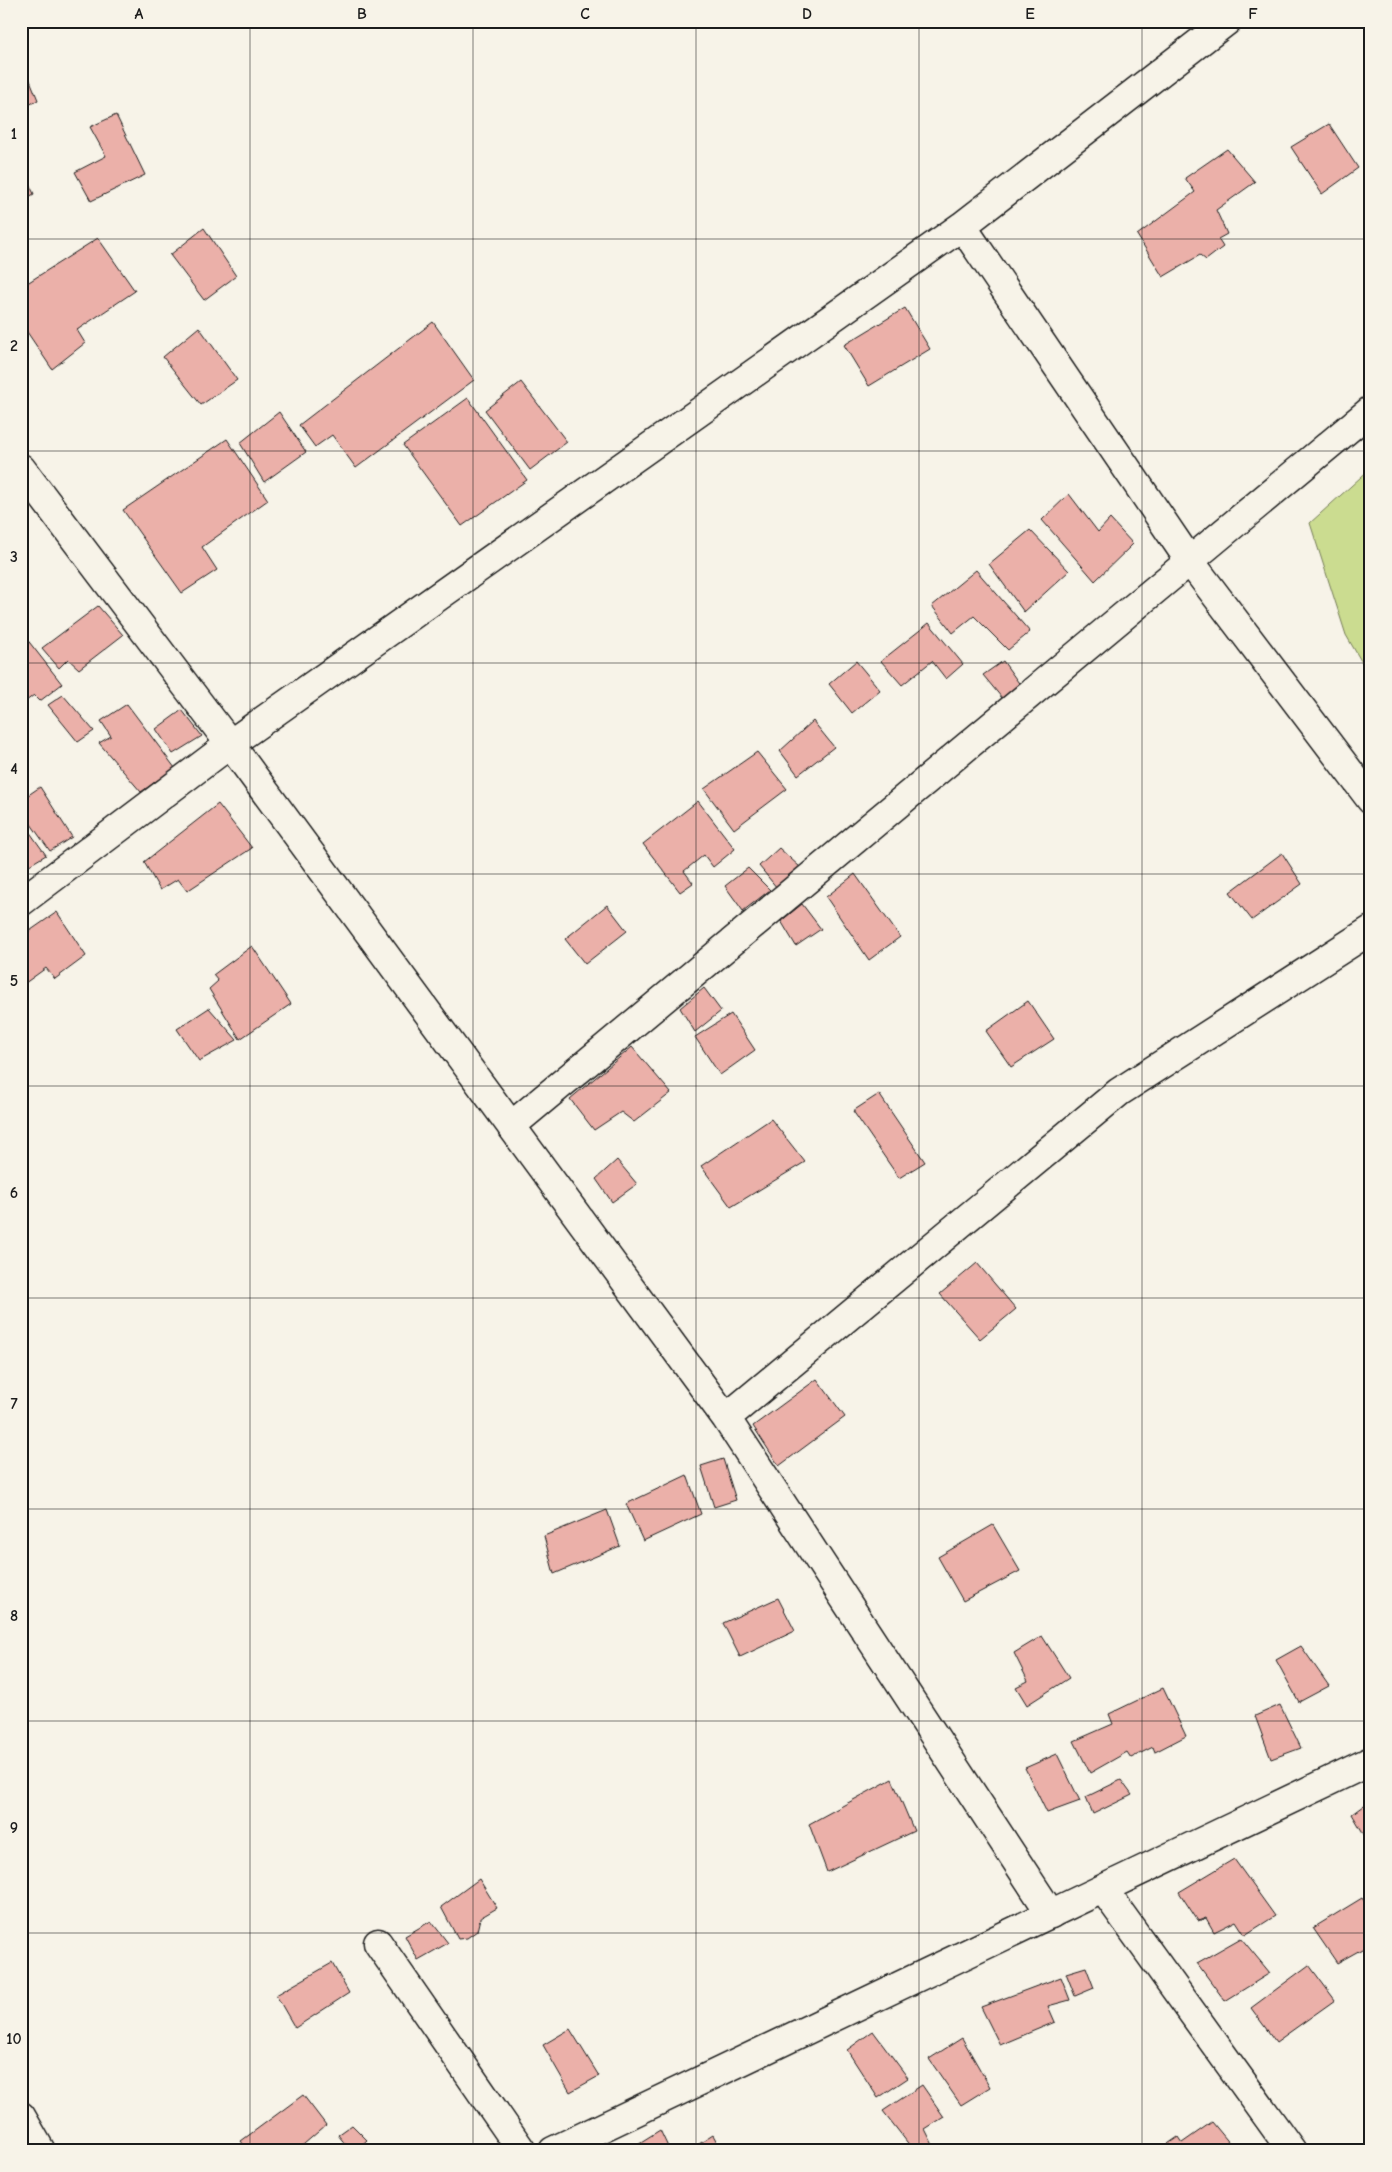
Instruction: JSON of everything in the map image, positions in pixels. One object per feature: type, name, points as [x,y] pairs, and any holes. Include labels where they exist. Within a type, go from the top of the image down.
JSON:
[{"type":"street","points":[[21,902],[230,744],[962,226],[1227,21]]},
{"type":"street","points":[[962,226],[1188,560],[1371,800]]},
{"type":"street","points":[[511,1126],[1188,560],[1371,410]]},
{"type":"street","points":[[21,468],[230,744],[726,1418],[1051,1914]]},
{"type":"street","points":[[726,1418],[1119,1092],[1371,930]]},
{"type":"street","points":[[554,2151],[1371,1761]]},
{"type":"street","points":[[1103,1889],[1292,2151]]},
{"type":"street","points":[[378,1944],[522,2151]]},
{"type":"street","points":[[21,2116],[41,2151]]},
{"type":"green space","points":[[1371,468],[1371,678],[1346,635],[1310,523]]},
{"type":"building","points":[[21,58],[38,100],[21,109]]},
{"type":"building","points":[[116,115],[145,175],[91,201],[75,172],[106,156],[90,127]]},
{"type":"building","points":[[1329,124],[1358,168],[1322,194],[1291,147]]},
{"type":"building","points":[[1227,149],[1255,182],[1216,210],[1227,234],[1218,239],[1223,247],[1206,260],[1200,255],[1163,277],[1137,235],[1195,192],[1185,178]]},
{"type":"building","points":[[21,167],[34,194],[21,201]]},
{"type":"building","points":[[204,228],[236,276],[204,300],[170,255]]},
{"type":"building","points":[[98,238],[135,291],[77,330],[85,343],[52,369],[21,323],[21,287]]},
{"type":"building","points":[[905,308],[930,349],[869,386],[844,345]]},
{"type":"building","points":[[433,322],[474,380],[356,468],[332,435],[315,447],[299,425]]},
{"type":"building","points":[[199,327],[237,380],[201,405],[163,357]]},
{"type":"building","points":[[521,382],[567,442],[530,470],[485,410]]},
{"type":"building","points":[[468,398],[527,480],[462,526],[403,445]]},
{"type":"building","points":[[279,412],[306,452],[264,482],[240,443]]},
{"type":"building","points":[[227,439],[268,500],[202,547],[217,570],[182,593],[123,510]]},
{"type":"building","points":[[1069,494],[1098,532],[1110,519],[1133,544],[1095,581],[1042,520]]},
{"type":"building","points":[[1030,530],[1069,571],[1024,612],[989,564]]},
{"type":"building","points":[[976,570],[1030,632],[1008,650],[974,616],[953,633],[932,606]]},
{"type":"building","points":[[98,606],[123,635],[79,669],[68,659],[59,668],[42,648]]},
{"type":"building","points":[[929,623],[963,664],[946,679],[932,661],[902,685],[881,661]]},
{"type":"building","points":[[26,638],[62,684],[40,701],[34,695],[21,705],[21,642]]},
{"type":"building","points":[[856,661],[880,690],[852,713],[829,684]]},
{"type":"building","points":[[1003,661],[1021,686],[1002,698],[983,675]]},
{"type":"building","points":[[63,695],[94,731],[78,742],[48,705]]},
{"type":"building","points":[[127,704],[175,768],[141,792],[99,743],[111,736],[101,721]]},
{"type":"building","points":[[182,710],[202,736],[173,754],[156,729]]},
{"type":"building","points":[[813,721],[834,747],[798,775],[780,751]]},
{"type":"building","points":[[757,752],[787,789],[734,829],[704,789]]},
{"type":"building","points":[[40,787],[72,837],[50,851],[21,810],[21,800]]},
{"type":"building","points":[[698,801],[735,849],[713,867],[704,855],[684,871],[693,883],[680,892],[643,844]]},
{"type":"building","points":[[218,804],[252,848],[187,891],[178,879],[160,890],[144,862]]},
{"type":"building","points":[[21,820],[46,855],[21,870]]},
{"type":"building","points":[[779,848],[800,867],[777,888],[759,866]]},
{"type":"building","points":[[1282,853],[1302,884],[1252,920],[1230,892]]},
{"type":"building","points":[[748,868],[770,890],[743,911],[725,886]]},
{"type":"building","points":[[855,874],[900,937],[869,960],[826,897]]},
{"type":"building","points":[[802,904],[821,929],[796,946],[781,921]]},
{"type":"building","points":[[607,905],[627,931],[585,964],[565,939]]},
{"type":"building","points":[[57,912],[86,956],[55,979],[46,968],[21,986],[21,937]]},
{"type":"building","points":[[252,946],[291,1004],[240,1039],[209,989],[218,981],[213,975]]},
{"type":"building","points":[[704,988],[721,1011],[695,1032],[680,1008]]},
{"type":"building","points":[[1028,1001],[1054,1039],[1011,1067],[986,1031]]},
{"type":"building","points":[[209,1008],[237,1040],[199,1061],[177,1029]]},
{"type":"building","points":[[731,1014],[755,1050],[720,1075],[695,1037]]},
{"type":"building","points":[[632,1047],[671,1093],[634,1122],[621,1112],[594,1130],[570,1099]]},
{"type":"building","points":[[879,1094],[925,1162],[899,1178],[853,1111]]},
{"type":"building","points":[[771,1119],[805,1162],[731,1207],[701,1166]]},
{"type":"building","points":[[617,1160],[637,1184],[612,1202],[596,1179]]},
{"type":"building","points":[[977,1263],[1016,1309],[980,1339],[940,1294]]},
{"type":"building","points":[[817,1379],[845,1417],[779,1466],[753,1426]]},
{"type":"building","points":[[723,1459],[736,1500],[714,1507],[701,1466]]},
{"type":"building","points":[[687,1475],[701,1514],[643,1541],[626,1504]]},
{"type":"building","points":[[607,1510],[620,1546],[554,1574],[544,1536]]},
{"type":"building","points":[[993,1525],[1020,1571],[963,1601],[938,1557]]},
{"type":"building","points":[[778,1598],[795,1631],[740,1657],[723,1623]]},
{"type":"building","points":[[1042,1636],[1069,1678],[1027,1705],[1016,1687],[1028,1681],[1014,1653]]},
{"type":"building","points":[[1301,1646],[1329,1686],[1299,1702],[1276,1660]]},
{"type":"building","points":[[1163,1688],[1186,1736],[1155,1752],[1153,1747],[1131,1758],[1127,1752],[1090,1773],[1074,1741],[1113,1724],[1109,1714]]},
{"type":"building","points":[[1280,1705],[1301,1748],[1271,1759],[1255,1716]]},
{"type":"building","points":[[1057,1754],[1080,1801],[1047,1813],[1025,1768]]},
{"type":"building","points":[[892,1779],[914,1831],[827,1872],[809,1824]]},
{"type":"building","points":[[1121,1780],[1132,1795],[1093,1814],[1086,1797]]},
{"type":"building","points":[[1371,1800],[1371,1833],[1365,1836],[1352,1814]]},
{"type":"building","points":[[1234,1859],[1275,1916],[1245,1935],[1236,1921],[1214,1932],[1206,1918],[1198,1921],[1179,1892]]},
{"type":"building","points":[[479,1879],[497,1908],[480,1918],[477,1931],[467,1938],[458,1939],[441,1907]]},
{"type":"building","points":[[1362,1898],[1371,1911],[1371,1944],[1337,1963],[1313,1928]]},
{"type":"building","points":[[431,1921],[448,1943],[418,1960],[405,1936]]},
{"type":"building","points":[[1241,1938],[1270,1973],[1225,2001],[1197,1963]]},
{"type":"building","points":[[332,1963],[349,1993],[295,2028],[276,1995]]},
{"type":"building","points":[[1309,1965],[1335,2000],[1276,2042],[1251,2008]]},
{"type":"building","points":[[1086,1967],[1094,1988],[1075,1996],[1066,1973]]},
{"type":"building","points":[[1061,1977],[1070,2000],[1048,2006],[1055,2022],[1000,2045],[981,2007]]},
{"type":"building","points":[[570,2029],[599,2076],[570,2092],[543,2045]]},
{"type":"building","points":[[873,2031],[908,2078],[878,2098],[847,2050]]},
{"type":"building","points":[[962,2038],[990,2087],[961,2105],[929,2059]]},
{"type":"building","points":[[922,2085],[944,2117],[925,2129],[934,2147],[928,2151],[914,2151],[883,2111]]},
{"type":"building","points":[[303,2095],[326,2125],[296,2151],[248,2151],[241,2141]]},
{"type":"building","points":[[1212,2122],[1236,2151],[1159,2150],[1178,2137],[1182,2143]]},
{"type":"building","points":[[352,2125],[367,2140],[355,2151],[351,2151],[338,2135]]},
{"type":"building","points":[[660,2130],[668,2147],[662,2151],[639,2151],[636,2145]]},
{"type":"building","points":[[713,2135],[722,2151],[688,2151]]}]
